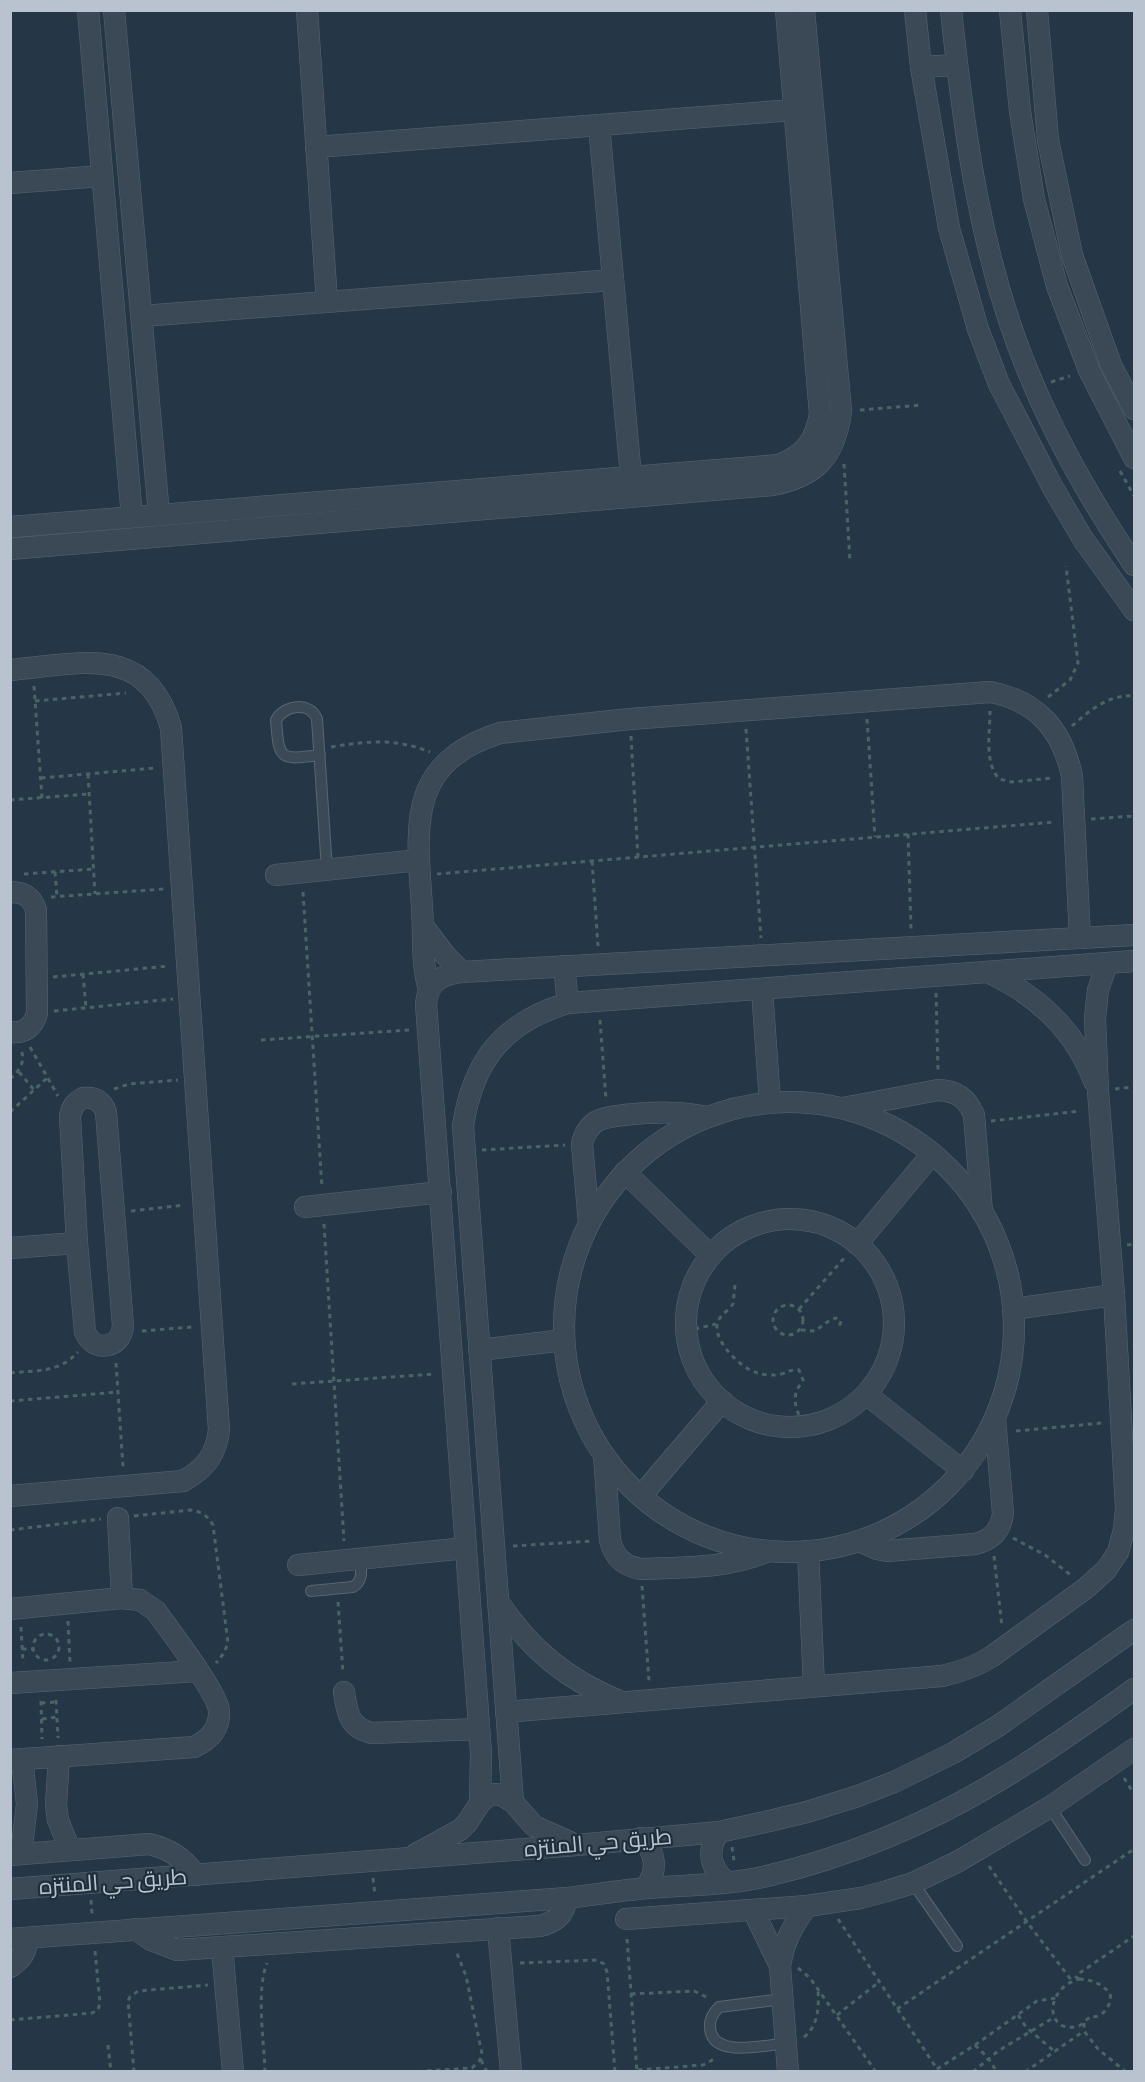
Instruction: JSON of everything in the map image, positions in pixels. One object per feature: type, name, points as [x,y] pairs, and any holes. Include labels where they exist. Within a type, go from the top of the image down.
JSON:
[{"type":"street","points":[[88,10],[132,517]]},
{"type":"street","points":[[114,10],[159,515]]},
{"type":"street","points":[[307,10],[327,302]]},
{"type":"street","points":[[10,527],[779,465],[795,458],[808,447],[817,431],[820,414],[786,10]]},
{"type":"street","points":[[10,549],[773,485],[795,480],[814,470],[829,453],[838,433],[841,411],[804,10]]},
{"type":"street","points":[[915,10],[921,67],[949,228],[978,329],[999,384],[1053,488],[1086,542],[1134,610]]},
{"type":"street","points":[[951,10],[979,206],[1008,318],[1047,383],[1052,426],[1079,478],[1134,565]]},
{"type":"street","points":[[1010,10],[1020,111],[1034,199],[1057,286],[1089,370],[1134,458]]},
{"type":"street","points":[[1037,10],[1048,140],[1072,255],[1112,365],[1134,409]]},
{"type":"street","points":[[921,67],[957,64]]},
{"type":"street","points":[[316,147],[793,110]]},
{"type":"street","points":[[599,125],[631,477]]},
{"type":"street","points":[[10,183],[102,176]]},
{"type":"street","points":[[142,316],[613,280]]},
{"type":"street","points":[[1086,542],[1109,528]]},
{"type":"street","points":[[10,670],[101,663],[121,667],[140,676],[155,690],[166,708],[171,728],[174,767],[219,1430],[213,1455],[195,1475],[183,1481],[10,1496]]},
{"type":"street","points":[[480,1803],[479,1729],[426,1004],[429,990],[422,952],[423,926],[417,833],[421,808],[430,784],[445,764],[461,750],[479,739],[500,733],[630,719],[866,700],[990,692],[1006,695],[1030,706],[1047,721],[1060,738],[1069,759],[1072,776],[1080,938]]},
{"type":"street","points":[[276,875],[327,870],[419,868]]},
{"type":"street","points":[[16,883],[20,892],[31,899],[36,910],[37,979],[35,1021],[30,1028],[16,1033]]},
{"type":"street","points":[[423,926],[445,955],[462,972]]},
{"type":"street","points":[[429,990],[440,976],[462,972],[1134,935]]},
{"type":"street","points":[[988,943],[988,972]]},
{"type":"street","points":[[826,952],[827,984]]},
{"type":"street","points":[[676,960],[678,995]]},
{"type":"street","points":[[513,1802],[463,1126],[474,1078],[487,1056],[503,1037],[522,1022],[544,1010],[568,1003],[1134,962]]},
{"type":"street","points":[[506,1712],[959,1673],[976,1666],[1004,1647],[1086,1588],[1106,1570],[1118,1552],[1124,1530],[1126,1508],[1114,1295],[1099,1100],[1096,1004],[1107,964]]},
{"type":"street","points":[[564,966],[568,1003]]},
{"type":"street","points":[[988,972],[1030,995],[1059,1023],[1079,1048],[1099,1100]]},
{"type":"street","points":[[762,988],[770,1103]]},
{"type":"street","points":[[840,1108],[939,1090],[950,1091],[961,1096],[969,1104],[975,1123],[983,1214]]},
{"type":"street","points":[[83,1098],[98,1100],[106,1112],[114,1213],[118,1338],[109,1346],[97,1346],[85,1332],[77,1243],[70,1116],[71,1108],[83,1098]]},
{"type":"street","points":[[770,1103],[805,1103],[840,1108],[873,1119],[904,1134],[932,1154],[960,1182],[983,1214],[1004,1265],[1013,1309],[1013,1346],[1007,1384],[995,1426],[963,1471],[941,1494],[916,1513],[889,1529],[860,1541],[834,1548],[808,1551],[769,1551],[734,1545],[700,1534],[669,1517],[641,1496],[604,1455],[588,1428],[576,1400],[568,1370],[564,1340],[566,1299],[572,1270],[589,1223],[605,1196],[625,1172],[668,1137],[708,1117],[738,1108],[770,1103]]},
{"type":"street","points":[[589,1223],[582,1144],[584,1134],[590,1126],[608,1117],[657,1111],[708,1117]]},
{"type":"street","points":[[436,1129],[463,1126]]},
{"type":"street","points":[[857,1244],[932,1154]]},
{"type":"street","points":[[625,1172],[710,1255]]},
{"type":"street","points":[[305,1207],[441,1192]]},
{"type":"street","points":[[781,1219],[798,1219],[829,1227],[857,1244],[879,1269],[891,1300],[893,1317],[893,1334],[887,1358],[866,1394],[853,1406],[838,1415],[804,1426],[769,1425],[752,1419],[722,1401],[697,1370],[688,1346],[686,1330],[687,1306],[693,1283],[710,1255],[735,1234],[765,1221],[781,1219]]},
{"type":"street","points":[[10,1248],[77,1243]]},
{"type":"street","points":[[447,1283],[474,1279]]},
{"type":"street","points":[[1013,1309],[1114,1295]]},
{"type":"street","points":[[479,1350],[564,1340]]},
{"type":"street","points":[[866,1394],[963,1471]]},
{"type":"street","points":[[641,1496],[722,1401]]},
{"type":"street","points":[[860,1541],[868,1546],[887,1551],[975,1544],[984,1542],[995,1534],[1002,1522],[1003,1513],[995,1426]]},
{"type":"street","points":[[604,1455],[610,1540],[613,1551],[620,1561],[630,1567],[641,1569],[725,1564],[769,1551]]},
{"type":"street","points":[[461,1474],[488,1472]]},
{"type":"street","points":[[118,1518],[122,1598]]},
{"type":"street","points":[[298,1565],[466,1548]]},
{"type":"street","points":[[808,1551],[814,1686]]},
{"type":"street","points":[[15,1608],[122,1598],[140,1600],[156,1611],[198,1671],[216,1699],[219,1708],[216,1728],[203,1743],[194,1747],[16,1760],[27,1804],[16,1854],[149,1844],[163,1847],[175,1854],[196,1875]]},
{"type":"street","points":[[498,1602],[519,1631],[552,1663],[597,1692],[622,1702]]},
{"type":"street","name":"طريق حي المنتزه","points":[[10,1889],[408,1859],[725,1831],[807,1812],[894,1782],[953,1753],[998,1726],[1134,1630]]},
{"type":"street","points":[[40,1681],[198,1671]]},
{"type":"street","points":[[19,1938],[567,1898],[645,1888],[732,1882],[766,1876],[842,1855],[956,1804],[1034,1759],[1134,1689]]},
{"type":"street","points":[[344,1692],[347,1714],[357,1727],[364,1731],[372,1733],[479,1729]]},
{"type":"street","points":[[626,1919],[834,1903],[870,1896],[913,1883],[979,1850],[1050,1807],[1134,1749]]},
{"type":"street","points":[[480,1753],[509,1750]]},
{"type":"street","points":[[51,1757],[58,1820],[70,1850]]},
{"type":"street","points":[[408,1859],[460,1830],[480,1803],[494,1794],[513,1802],[534,1826],[577,1845]]},
{"type":"street","points":[[725,1831],[711,1847],[712,1863],[715,1871],[732,1882]]},
{"type":"street","points":[[642,1838],[652,1850],[654,1858],[654,1874],[645,1888]]},
{"type":"street","points":[[766,1876],[760,1909],[780,1966],[788,2072]]},
{"type":"street","points":[[135,1929],[151,1940],[177,1950],[498,1928],[550,1923],[559,1917],[565,1908],[567,1898]]},
{"type":"street","points":[[780,1966],[789,1932],[807,1906]]},
{"type":"street","points":[[498,1928],[511,2072]]},
{"type":"street","points":[[10,1967],[21,1960],[27,1947],[19,1938]]},
{"type":"street","points":[[222,1947],[233,2072]]},
{"type":"lane","points":[[320,752],[291,759],[281,753],[278,748],[276,720],[278,715],[286,709],[305,707],[311,709],[317,719],[320,752],[327,870]]},
{"type":"lane","points":[[311,1591],[353,1587],[362,1576],[360,1558]]},
{"type":"lane","points":[[1050,1807],[1085,1860]]},
{"type":"lane","points":[[913,1883],[957,1946]]},
{"type":"lane","points":[[783,1999],[719,2007],[710,2019],[710,2033],[714,2040],[726,2048],[786,2043]]},
{"type":"path","points":[[1047,383],[1089,370]]},
{"type":"path","points":[[841,411],[922,405]]},
{"type":"path","points":[[843,457],[850,561]]},
{"type":"path","points":[[1030,706],[1053,694],[1070,680],[1078,663],[1066,566]]},
{"type":"path","points":[[32,668],[42,798]]},
{"type":"path","points":[[35,700],[155,690]]},
{"type":"path","points":[[990,692],[990,764],[999,779],[1012,782],[1072,776]]},
{"type":"path","points":[[1060,738],[1095,707],[1111,699],[1134,696]]},
{"type":"path","points":[[866,700],[875,837]]},
{"type":"path","points":[[745,710],[762,956]]},
{"type":"path","points":[[630,719],[638,857]]},
{"type":"path","points":[[320,752],[363,741],[398,742],[431,753],[445,764]]},
{"type":"path","points":[[41,778],[174,767]]},
{"type":"path","points":[[88,774],[95,894]]},
{"type":"path","points":[[10,800],[89,795]]},
{"type":"path","points":[[419,868],[592,861],[1134,816]]},
{"type":"path","points":[[908,834],[912,947]]},
{"type":"path","points":[[592,861],[599,964]]},
{"type":"path","points":[[16,883],[55,872],[94,869]]},
{"type":"path","points":[[55,872],[57,897]]},
{"type":"path","points":[[31,899],[182,888]]},
{"type":"path","points":[[37,979],[187,964]]},
{"type":"path","points":[[83,974],[86,1008]]},
{"type":"path","points":[[936,976],[939,1090]]},
{"type":"path","points":[[37,1013],[189,997]]},
{"type":"path","points":[[599,1000],[608,1117]]},
{"type":"path","points":[[261,1040],[429,1028]]},
{"type":"path","points":[[10,1079],[19,1072],[23,1054],[16,1033]]},
{"type":"path","points":[[16,1033],[58,1096],[71,1108]]},
{"type":"path","points":[[19,1072],[34,1090]]},
{"type":"path","points":[[10,1112],[47,1078]]},
{"type":"path","points":[[98,1100],[112,1090],[129,1084],[195,1078]]},
{"type":"path","points":[[975,1123],[1099,1100]]},
{"type":"path","points":[[465,1152],[582,1144]]},
{"type":"path","points":[[114,1213],[203,1203]]},
{"type":"path","points":[[799,1309],[857,1244]]},
{"type":"path","points":[[735,1285],[733,1304],[716,1324],[720,1338],[735,1360],[749,1371],[776,1375],[800,1370],[803,1380],[796,1392],[796,1403],[798,1415],[804,1426]]},
{"type":"path","points":[[794,1305],[799,1309],[804,1319],[796,1334],[784,1335],[774,1327],[774,1315],[782,1306],[794,1305]]},
{"type":"path","points":[[800,1330],[815,1331],[836,1318],[841,1321],[839,1327]]},
{"type":"path","points":[[686,1330],[716,1324]]},
{"type":"path","points":[[125,1487],[118,1392],[118,1338],[212,1325]]},
{"type":"path","points":[[10,1373],[54,1369],[74,1356],[88,1338]]},
{"type":"path","points":[[292,1384],[454,1372]]},
{"type":"path","points":[[10,1401],[118,1392]]},
{"type":"path","points":[[995,1426],[1121,1421]]},
{"type":"path","points":[[10,1530],[190,1510],[204,1514],[213,1525],[228,1643],[217,1662],[198,1671]]},
{"type":"path","points":[[1004,1647],[995,1534],[1022,1541],[1045,1555],[1086,1588]]},
{"type":"path","points":[[494,1548],[610,1540]]},
{"type":"path","points":[[641,1569],[650,1700]]},
{"type":"path","points":[[337,1588],[344,1692]]},
{"type":"path","points":[[51,1757],[42,1719],[40,1681],[69,1646],[66,1603]]},
{"type":"path","points":[[15,1608],[22,1649],[40,1681],[56,1702],[57,1718],[51,1757]]},
{"type":"path","points":[[45,1634],[56,1639],[59,1647],[56,1656],[47,1660],[38,1657],[34,1649],[35,1641],[45,1634]]},
{"type":"path","points":[[59,1647],[69,1646]]},
{"type":"path","points":[[22,1649],[34,1649]]},
{"type":"path","points":[[41,1703],[56,1702]]},
{"type":"path","points":[[42,1719],[57,1718]]},
{"type":"path","points":[[725,1831],[732,1882]]},
{"type":"path","points":[[897,2009],[1134,1849]]},
{"type":"path","points":[[979,1850],[1027,1922],[1072,1981]]},
{"type":"path","points":[[372,1861],[376,1912]]},
{"type":"path","points":[[10,2020],[92,2013],[98,2010],[100,2003],[90,1883]]},
{"type":"path","points":[[834,1903],[840,1925],[938,2070],[1037,2001],[1056,1998]]},
{"type":"path","points":[[626,1919],[637,2071],[703,2065],[712,2061],[726,2048]]},
{"type":"path","points":[[409,2072],[472,2068],[480,2060],[482,2054],[466,1976],[455,1950],[453,1931]]},
{"type":"path","points":[[1079,1979],[1076,1977],[1081,1972],[1134,1936]]},
{"type":"path","points":[[265,2072],[261,1989],[269,1944]]},
{"type":"path","points":[[502,1964],[597,1960],[604,1964],[607,1972],[615,2072]]},
{"type":"path","points":[[780,1966],[792,1966],[802,1970],[818,1988],[876,2072]]},
{"type":"path","points":[[1079,1979],[1099,1983],[1110,1993],[1111,1997],[1106,2010],[1097,2016],[1091,2016],[1077,2027],[1061,2024],[1053,2018],[1051,2010],[1060,1991],[1072,1981],[1079,1979]]},
{"type":"path","points":[[837,2015],[879,1982]]},
{"type":"path","points":[[134,2072],[128,2001],[133,1993],[225,1983]]},
{"type":"path","points":[[786,2043],[798,2041],[807,2036],[814,2027],[818,1988]]},
{"type":"path","points":[[632,1994],[694,1991],[719,2007]]},
{"type":"path","points":[[1018,2015],[1032,2032],[1054,2051]]},
{"type":"path","points":[[973,2072],[988,2058],[1053,2018]]},
{"type":"path","points":[[1084,2023],[1084,2031],[1098,2049],[1126,2072]]},
{"type":"path","points":[[1025,2072],[1084,2031]]},
{"type":"path","points":[[108,2045],[111,2072]]},
{"type":"path","points":[[975,2045],[988,2058],[997,2072]]},
{"type":"path","points":[[480,2060],[487,2072]]}]
